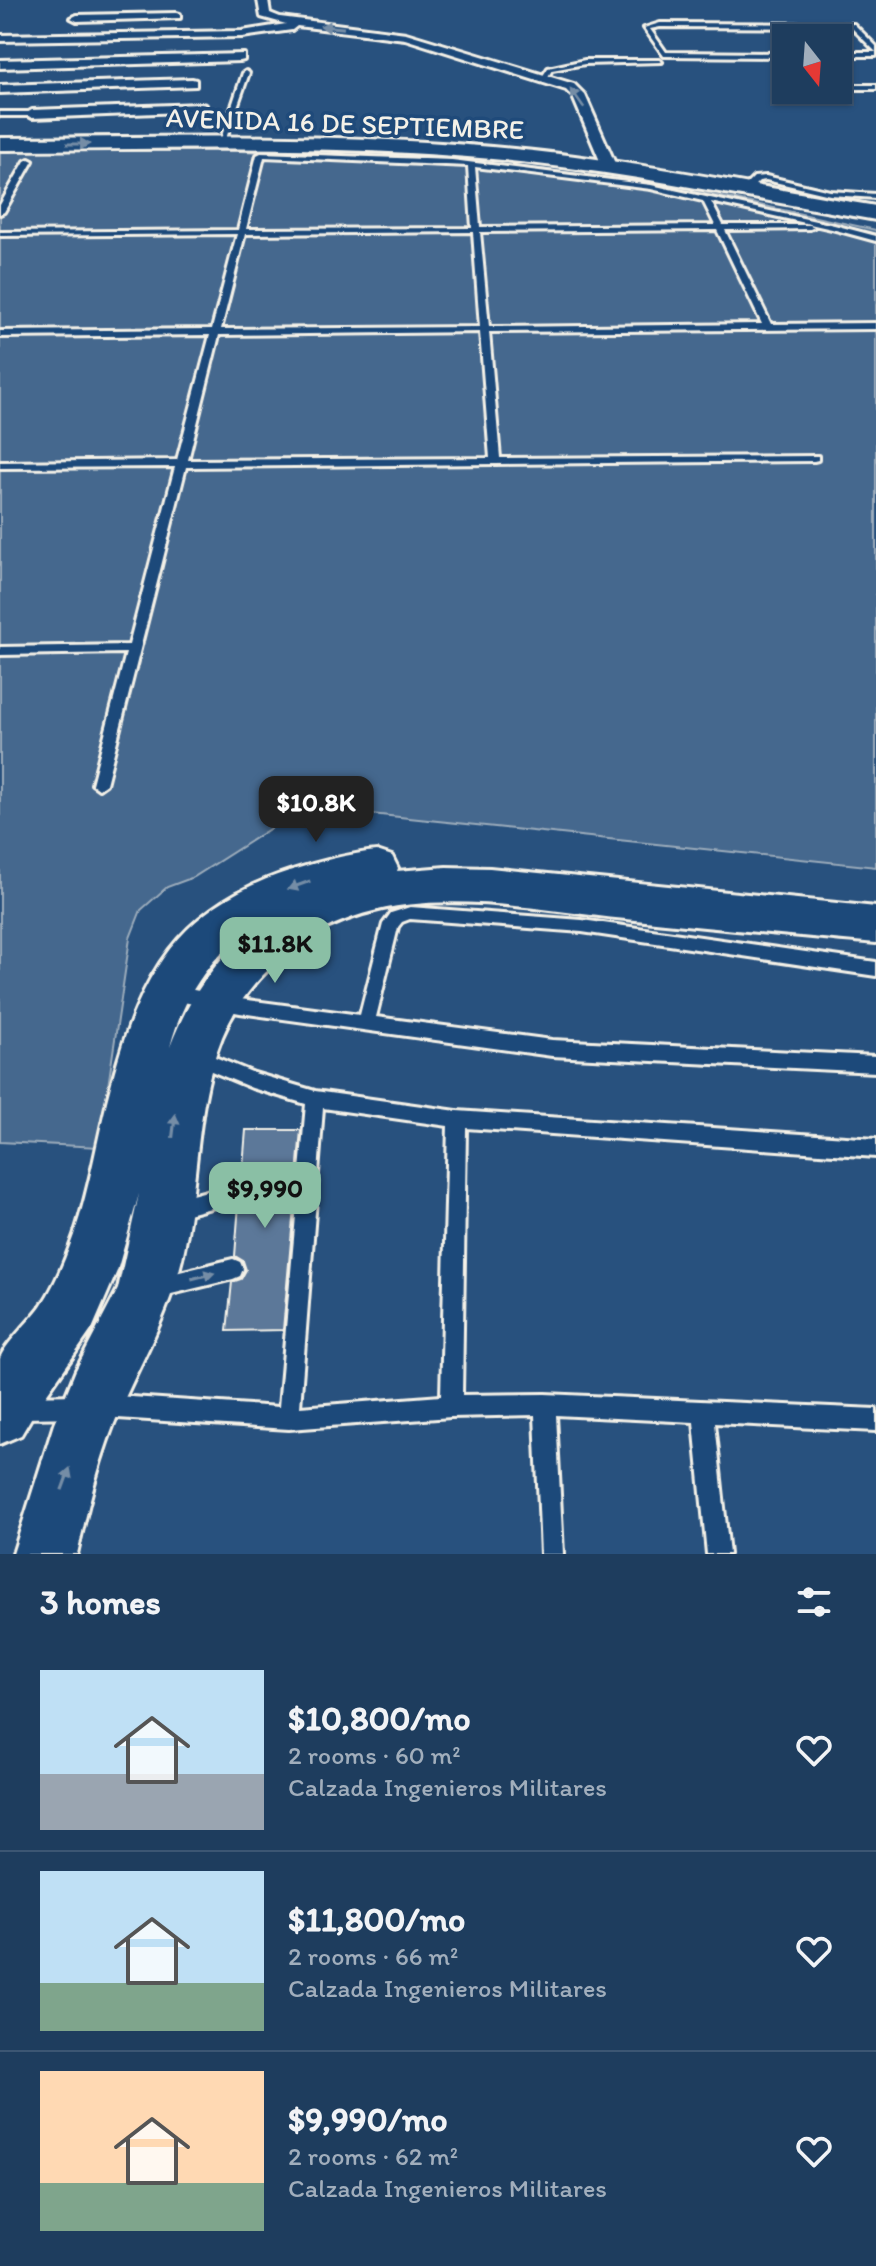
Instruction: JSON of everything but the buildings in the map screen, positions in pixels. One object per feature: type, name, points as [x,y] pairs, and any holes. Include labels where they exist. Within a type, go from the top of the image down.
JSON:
[{"type":"main road","name":"AVENIDA 16 DE SEPTIEMBRE","points":[[15,150],[221,144],[457,151],[610,168],[876,213]]},
{"type":"main road","points":[[45,1554],[55,1511],[92,1405],[109,1299],[134,1220],[146,1036],[165,992],[187,956],[214,928],[255,902],[304,882],[363,869],[437,864],[531,868],[876,906]]},
{"type":"main road","points":[[2,1411],[109,1299],[134,1220],[175,1116],[201,1029],[236,969],[278,933],[307,915],[349,897],[420,884],[490,885],[876,925]]},
{"type":"street","points":[[15,150],[86,0]]},
{"type":"street","points":[[263,0],[265,15]]},
{"type":"street","points":[[249,15],[406,36],[570,87],[579,95],[610,168]]},
{"type":"street","points":[[77,18],[187,16]]},
{"type":"street","points":[[0,38],[242,34],[305,24]]},
{"type":"street","points":[[0,64],[240,57]]},
{"type":"street","points":[[0,89],[192,83]]},
{"type":"street","points":[[32,114],[201,108]]},
{"type":"lane","points":[[772,26],[660,25],[647,28],[664,54],[772,55]]},
{"type":"lane","points":[[852,26],[876,52]]},
{"type":"lane","points":[[852,53],[876,52]]},
{"type":"lane","points":[[545,77],[550,69],[570,63],[659,62]]},
{"type":"lane","points":[[221,144],[246,73]]},
{"type":"lane","points":[[852,87],[876,87]]},
{"type":"lane","points":[[0,114],[32,114]]},
{"type":"lane","points":[[0,212],[15,150]]},
{"type":"lane","points":[[99,784],[261,155],[471,164],[651,187],[876,239]]},
{"type":"lane","points":[[471,164],[495,461]]},
{"type":"lane","points":[[744,191],[757,179],[766,178],[830,193],[876,196]]},
{"type":"lane","points":[[706,199],[768,327]]},
{"type":"lane","points":[[0,234],[834,227]]},
{"type":"lane","points":[[0,334],[876,326]]},
{"type":"lane","points":[[0,465],[814,458]]},
{"type":"lane","points":[[0,651],[134,649]]},
{"type":"lane","points":[[366,1022],[391,924],[397,917],[410,913],[582,926],[876,969]]},
{"type":"lane","points":[[165,992],[217,1002],[552,1048],[876,1064]]},
{"type":"lane","points":[[146,1036],[252,1080],[315,1099],[457,1119],[876,1148]]},
{"type":"lane","points":[[289,1418],[298,1257],[315,1099]]},
{"type":"lane","points":[[451,1406],[457,1119]]},
{"type":"lane","points":[[134,1220],[241,1191]]},
{"type":"lane","points":[[109,1299],[233,1269]]},
{"type":"lane","points":[[545,1404],[552,1554]]},
{"type":"lane","points":[[2,1411],[92,1405],[289,1418],[451,1406],[545,1404],[876,1420]]},
{"type":"lane","points":[[703,1410],[718,1554]]},
{"type":"shaded area","points":[[0,151],[240,151],[485,162],[662,184],[876,230],[876,867],[304,807],[194,877],[167,887],[141,910],[130,938],[99,1147],[0,1142]]}]
